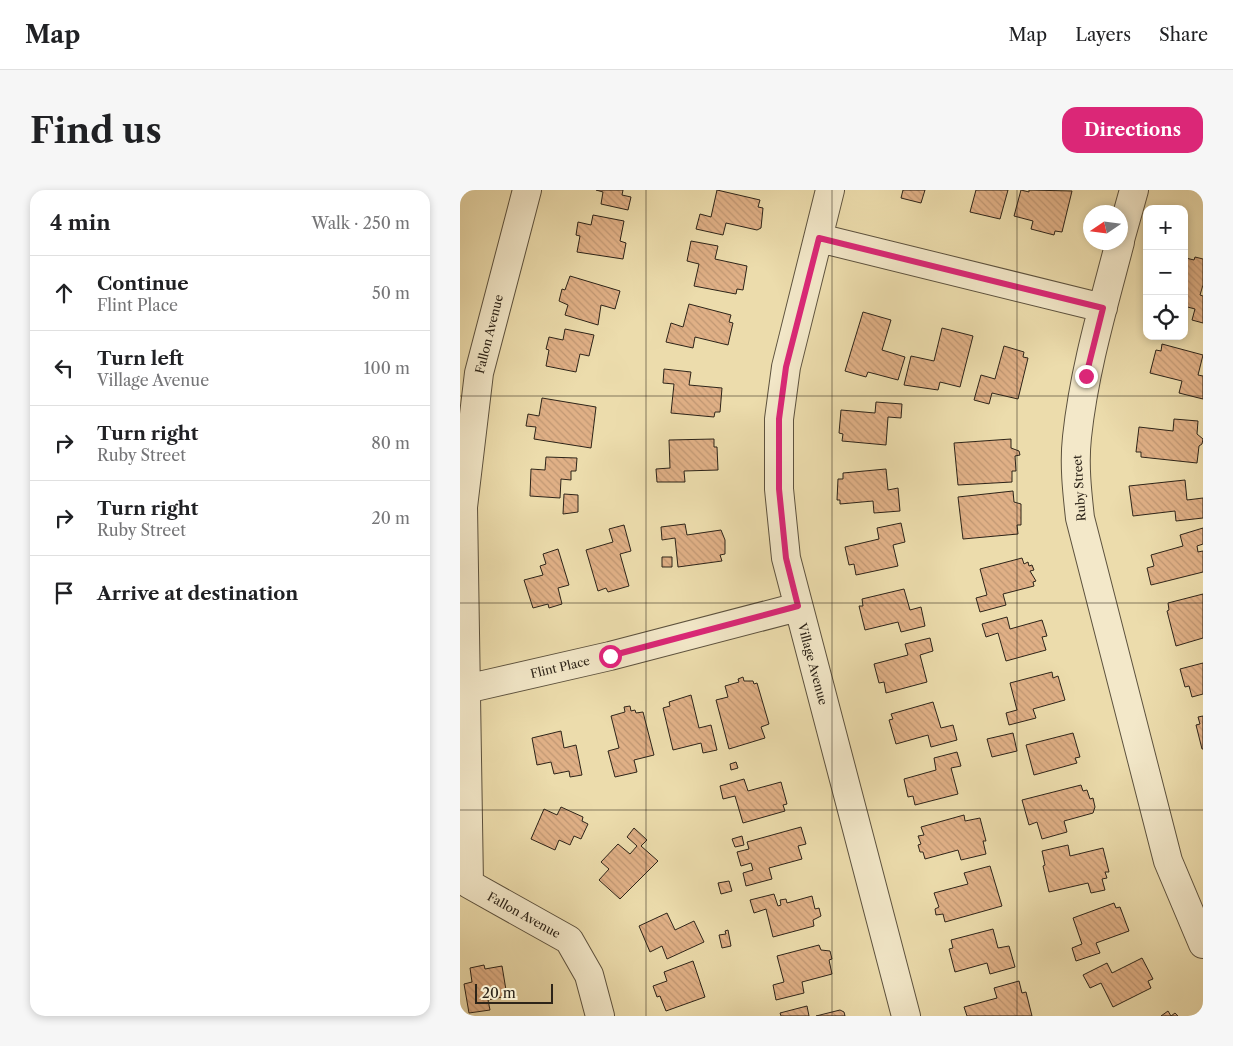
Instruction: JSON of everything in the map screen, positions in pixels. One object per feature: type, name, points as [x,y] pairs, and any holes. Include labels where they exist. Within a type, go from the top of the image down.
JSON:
[{"type":"street","name":"Fallon Avenue","points":[[527,190],[479,373],[462,507],[466,689],[465,886],[568,940],[589,975],[600,1016]]},
{"type":"street","name":"Village Avenue","points":[[830,190],[786,367],[779,419],[779,489],[786,558],[906,1016]]},
{"type":"street","name":"Ruby Street","points":[[1128,212],[1134,190]]},
{"type":"street","points":[[819,238],[1103,308]]},
{"type":"street","name":"Ruby Street","points":[[1118,250],[1086,376],[1076,438],[1076,471],[1080,518],[1168,861],[1203,944]]},
{"type":"street","name":"Flint Place","points":[[466,689],[610,656],[798,606]]},
{"type":"building","points":[[596,190],[623,190],[622,195],[631,197],[628,210],[601,204],[603,192]]},
{"type":"building","points":[[717,190],[760,200],[758,207],[763,208],[761,228],[757,230],[726,223],[723,235],[696,229],[700,214],[711,217]]},
{"type":"building","points":[[903,190],[925,190],[921,203],[901,198]]},
{"type":"building","points":[[976,190],[1008,190],[1000,219],[970,212]]},
{"type":"building","points":[[1021,190],[1029,192],[1029,190],[1072,191],[1062,232],[1055,231],[1054,235],[1031,229],[1033,221],[1014,216]]},
{"type":"building","points":[[593,215],[624,221],[620,241],[626,243],[623,259],[577,252],[580,236],[576,235],[578,222],[591,225]]},
{"type":"building","points":[[691,241],[718,246],[715,259],[747,266],[743,290],[737,289],[736,294],[694,286],[699,264],[687,261]]},
{"type":"building","points":[[1195,257],[1203,259],[1203,285],[1200,295],[1203,296],[1203,323],[1192,320],[1195,309],[1188,307],[1188,258],[1194,260]]},
{"type":"building","points":[[570,276],[620,291],[615,309],[601,305],[598,325],[565,315],[568,305],[559,301],[562,289],[565,290]]},
{"type":"building","points":[[689,304],[731,315],[729,322],[733,323],[728,345],[695,337],[693,348],[666,342],[671,323],[683,327]]},
{"type":"building","points":[[863,312],[891,320],[882,350],[905,357],[898,380],[868,372],[866,377],[845,371]]},
{"type":"building","points":[[942,328],[973,336],[960,387],[940,382],[938,390],[904,385],[911,356],[934,361]]},
{"type":"building","points":[[565,329],[594,335],[589,356],[580,354],[576,372],[546,366],[549,350],[546,349],[549,337],[563,340]]},
{"type":"building","points":[[1162,344],[1203,355],[1198,375],[1203,376],[1203,399],[1179,393],[1182,381],[1150,373],[1156,350],[1161,351]]},
{"type":"building","points":[[1004,346],[1024,352],[1023,357],[1028,358],[1018,399],[992,393],[989,404],[974,400],[981,375],[995,379]]},
{"type":"building","points":[[664,369],[691,372],[689,385],[722,388],[720,412],[715,412],[714,417],[671,413],[674,384],[663,383]]},
{"type":"building","points":[[542,398],[596,407],[591,448],[534,439],[536,427],[526,426],[528,414],[539,416]]},
{"type":"building","points":[[876,402],[902,404],[901,418],[888,417],[886,445],[842,441],[843,434],[839,433],[841,410],[875,413]]},
{"type":"building","points":[[1174,419],[1198,421],[1197,434],[1203,439],[1202,444],[1199,446],[1197,463],[1141,457],[1141,452],[1136,452],[1139,427],[1173,431]]},
{"type":"building","points":[[714,439],[714,447],[717,447],[718,470],[684,471],[685,482],[657,482],[656,469],[670,468],[669,440]]},
{"type":"building","points":[[1011,439],[1011,448],[1019,451],[1020,455],[1015,456],[1016,471],[1012,471],[1012,482],[958,485],[954,443]]},
{"type":"building","points":[[546,457],[577,458],[576,471],[571,471],[571,480],[561,479],[560,498],[530,496],[531,469],[545,470]]},
{"type":"building","points":[[886,469],[888,490],[898,488],[900,511],[874,513],[873,501],[840,504],[840,500],[837,500],[838,479],[843,479],[843,473]]},
{"type":"building","points":[[1185,480],[1187,500],[1203,498],[1203,518],[1176,521],[1175,511],[1133,516],[1129,486]]},
{"type":"building","points":[[1013,491],[1014,502],[1021,504],[1021,525],[1017,525],[1018,534],[963,539],[958,497]]},
{"type":"building","points":[[564,494],[578,495],[578,512],[563,514]]},
{"type":"building","points":[[901,523],[905,542],[893,545],[898,566],[856,575],[854,564],[849,565],[845,547],[879,539],[877,528]]},
{"type":"building","points":[[685,524],[687,535],[721,530],[725,540],[725,554],[720,555],[722,561],[678,567],[675,538],[662,540],[661,527]]},
{"type":"building","points":[[624,525],[631,551],[620,554],[629,586],[608,592],[606,588],[598,591],[586,550],[613,542],[609,529]]},
{"type":"building","points":[[1203,528],[1203,544],[1197,546],[1198,552],[1203,551],[1203,572],[1151,585],[1147,568],[1154,566],[1151,555],[1183,546],[1180,535]]},
{"type":"building","points":[[558,549],[569,585],[558,588],[562,604],[549,608],[548,604],[533,608],[524,580],[543,575],[540,566],[546,564],[543,554]]},
{"type":"building","points":[[662,557],[672,557],[672,567],[662,567]]},
{"type":"building","points":[[1022,558],[1024,564],[1028,562],[1029,566],[1032,565],[1034,570],[1030,571],[1036,581],[1033,582],[1034,586],[1003,594],[1006,605],[980,612],[976,598],[987,595],[980,569]]},
{"type":"building","points":[[904,589],[910,610],[921,607],[925,626],[901,632],[898,622],[865,630],[859,606],[863,606],[862,599]]},
{"type":"building","points":[[1203,594],[1203,638],[1176,646],[1167,611],[1169,610],[1168,603]]},
{"type":"building","points":[[1007,617],[1010,629],[1042,620],[1047,636],[1042,637],[1046,650],[1006,661],[998,633],[986,637],[982,624]]},
{"type":"building","points":[[930,638],[933,651],[920,655],[927,682],[886,693],[884,682],[879,683],[874,664],[908,655],[905,644]]},
{"type":"building","points":[[1203,663],[1203,694],[1192,697],[1189,686],[1185,687],[1180,669]]},
{"type":"building","points":[[1052,672],[1053,678],[1058,676],[1065,700],[1033,709],[1036,718],[1009,725],[1006,713],[1017,710],[1010,683]]},
{"type":"building","points":[[743,677],[744,681],[757,683],[769,724],[761,727],[765,738],[729,749],[716,700],[728,697],[725,686],[739,682],[738,679]]},
{"type":"building","points":[[691,695],[699,728],[711,725],[717,750],[703,753],[701,743],[673,750],[663,708],[670,706],[669,702]]},
{"type":"building","points":[[933,702],[941,728],[953,725],[957,740],[931,747],[928,735],[896,744],[889,720],[893,719],[891,714]]},
{"type":"building","points":[[630,706],[631,711],[635,710],[636,713],[643,712],[654,755],[634,760],[637,772],[615,777],[608,751],[619,748],[611,716],[625,712],[624,707]]},
{"type":"building","points":[[1203,716],[1202,749],[1196,725],[1200,724],[1198,717]]},
{"type":"building","points":[[561,731],[564,748],[576,745],[582,775],[570,777],[569,771],[554,774],[551,762],[537,765],[532,738]]},
{"type":"building","points":[[1013,733],[1017,751],[992,757],[987,739]]},
{"type":"building","points":[[1073,733],[1080,757],[1075,758],[1077,763],[1034,775],[1026,745]]},
{"type":"building","points":[[957,752],[961,766],[951,768],[958,794],[915,805],[913,796],[908,797],[904,779],[936,770],[934,758]]},
{"type":"building","points":[[736,762],[738,768],[731,770],[730,764]]},
{"type":"building","points":[[744,779],[748,791],[781,782],[787,804],[783,805],[785,811],[743,823],[735,796],[723,799],[720,786]]},
{"type":"building","points":[[1081,785],[1083,791],[1087,790],[1090,799],[1093,798],[1095,807],[1093,813],[1064,821],[1067,832],[1042,839],[1037,822],[1029,825],[1022,800]]},
{"type":"building","points":[[561,807],[583,817],[582,821],[588,824],[581,839],[574,836],[570,845],[559,840],[555,850],[531,839],[544,809],[557,815]]},
{"type":"building","points":[[964,815],[965,821],[980,818],[986,841],[983,841],[986,854],[961,860],[958,850],[925,859],[918,845],[921,844],[918,836],[924,835],[921,827]]},
{"type":"building","points":[[801,827],[806,844],[798,846],[802,859],[769,868],[772,879],[746,886],[743,873],[753,870],[751,863],[741,866],[737,852],[749,849],[747,842]]},
{"type":"building","points":[[634,828],[647,840],[641,846],[658,861],[620,899],[599,880],[609,869],[601,862],[618,844],[630,854],[637,846],[627,837]]},
{"type":"building","points":[[742,836],[744,845],[735,847],[732,839]]},
{"type":"building","points":[[1068,845],[1070,856],[1103,848],[1109,872],[1105,872],[1107,878],[1102,879],[1105,890],[1091,893],[1088,883],[1049,892],[1043,866],[1045,865],[1042,851]]},
{"type":"building","points":[[990,866],[1002,906],[945,922],[943,914],[936,915],[935,909],[939,907],[934,893],[968,884],[964,873]]},
{"type":"building","points":[[729,881],[732,891],[721,894],[718,883]]},
{"type":"building","points":[[774,894],[778,906],[781,905],[780,900],[786,899],[787,903],[812,896],[815,909],[819,908],[821,916],[813,920],[814,926],[773,937],[766,909],[754,913],[750,900]]},
{"type":"building","points":[[1114,903],[1116,908],[1120,907],[1129,931],[1096,943],[1100,953],[1076,961],[1072,948],[1082,944],[1073,918]]},
{"type":"building","points":[[667,913],[675,930],[694,921],[704,942],[667,959],[662,946],[650,952],[639,926]]},
{"type":"building","points":[[993,929],[998,948],[1009,946],[1015,967],[990,974],[987,963],[955,972],[949,949],[953,948],[951,940]]},
{"type":"building","points":[[728,930],[731,946],[722,948],[719,935],[726,934],[725,931]]},
{"type":"building","points":[[819,945],[821,950],[830,951],[832,959],[829,960],[832,974],[802,982],[804,993],[776,1000],[773,985],[784,982],[777,956]]},
{"type":"building","points":[[1142,958],[1153,979],[1148,981],[1151,988],[1113,1007],[1101,983],[1090,988],[1083,975],[1107,963],[1112,973]]},
{"type":"building","points":[[693,961],[705,997],[666,1011],[660,996],[657,997],[653,986],[667,981],[664,972]]},
{"type":"building","points":[[484,965],[485,969],[502,966],[507,996],[488,1000],[490,1010],[469,1013],[464,984],[472,982],[470,968]]},
{"type":"building","points":[[1019,981],[1022,993],[1026,992],[1032,1016],[967,1016],[964,1007],[997,998],[994,988]]},
{"type":"building","points":[[807,1006],[809,1016],[781,1016],[780,1013]]},
{"type":"building","points":[[840,1010],[844,1012],[845,1016],[816,1016]]},
{"type":"building","points":[[1168,1011],[1171,1016],[1161,1016]]},
{"type":"route","points":[[610,656],[798,606],[786,558],[779,489],[779,419],[786,367],[819,238],[1103,308],[1086,376]]}]
